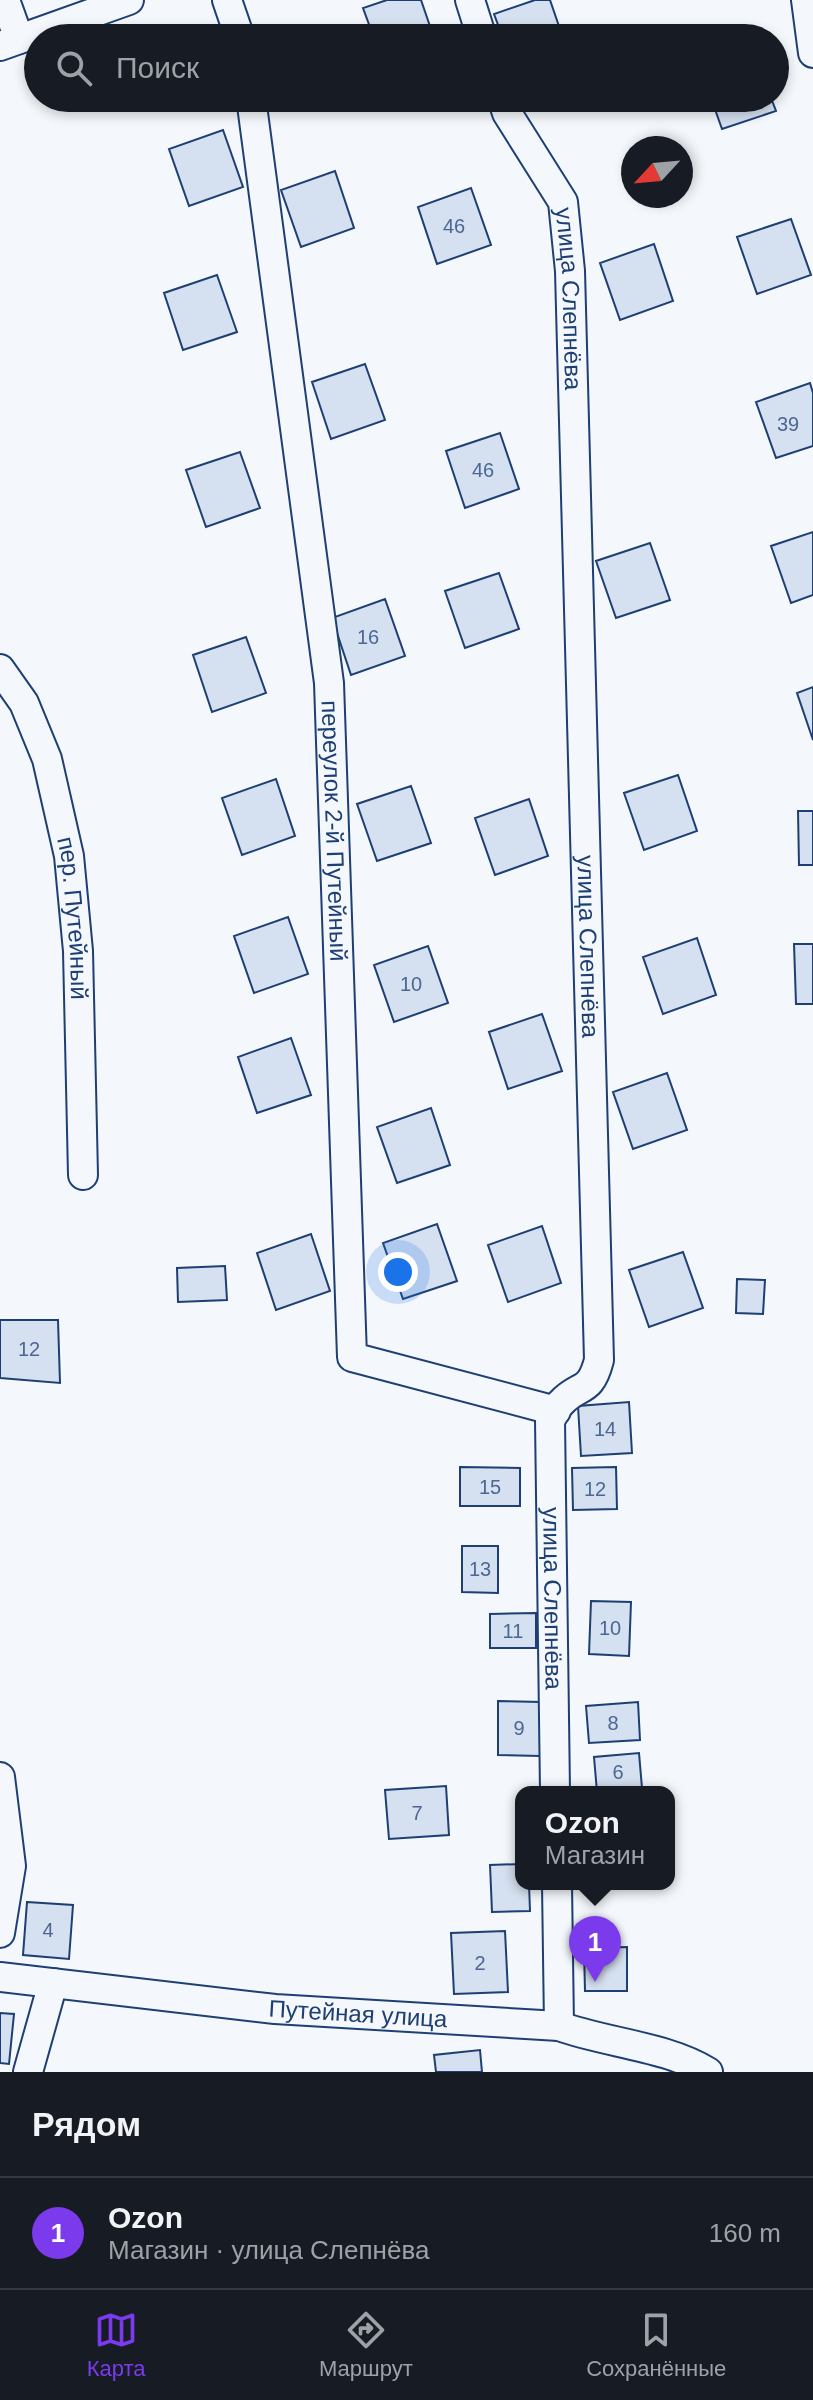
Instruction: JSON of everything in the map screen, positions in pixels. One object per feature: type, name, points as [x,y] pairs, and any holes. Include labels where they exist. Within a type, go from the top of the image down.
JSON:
[{"type":"street","points":[[5,0],[10,43]]},
{"type":"street","points":[[63,24],[129,0]]},
{"type":"street","points":[[227,0],[235,24]]},
{"type":"street","points":[[470,0],[478,24]]},
{"type":"street","points":[[806,0],[813,53]]},
{"type":"street","name":"переулок 2-й Путейный","points":[[253,112],[329,683],[352,1357],[556,1411]]},
{"type":"street","name":"улица Слепнёва","points":[[507,112],[563,202],[570,271],[599,1360],[594,1378],[580,1391],[561,1401],[550,1420],[555,1786]]},
{"type":"street","name":"пер. Путейный","points":[[1,672],[24,703],[47,759],[69,856],[78,951],[83,1175]]},
{"type":"street","points":[[0,1777],[11,1866],[0,1933]]},
{"type":"street","points":[[557,1890],[559,2026]]},
{"type":"street","name":"Путейная улица","points":[[0,1977],[275,2009],[559,2026],[587,2036],[689,2060],[708,2072]]},
{"type":"street","points":[[28,2072],[53,1983]]},
{"type":"building","points":[[387,0],[421,0],[429,24],[369,24],[363,8]]},
{"type":"building","points":[[535,0],[550,0],[558,24],[498,24],[494,14]]},
{"type":"building","points":[[716,112],[773,112],[722,129]]},
{"type":"building","points":[[223,130],[243,187],[189,206],[169,149]]},
{"type":"building","points":[[335,171],[354,228],[301,247],[281,190]]},
{"type":"building","points":[[471,188],[491,245],[437,264],[418,207]]},
{"type":"building","points":[[791,219],[811,275],[757,294],[737,237]]},
{"type":"building","points":[[654,244],[673,301],[620,320],[600,263]]},
{"type":"building","points":[[217,275],[237,332],[183,350],[164,293]]},
{"type":"building","points":[[365,364],[385,420],[331,439],[312,382]]},
{"type":"building","points":[[810,383],[813,393],[813,446],[776,458],[756,402]]},
{"type":"building","points":[[500,433],[519,489],[465,508],[446,451]]},
{"type":"building","points":[[240,452],[260,508],[206,527],[186,470]]},
{"type":"building","points":[[813,532],[813,595],[791,603],[771,546]]},
{"type":"building","points":[[650,543],[670,600],[616,618],[596,561]]},
{"type":"building","points":[[499,573],[519,629],[465,648],[445,591]]},
{"type":"building","points":[[385,599],[405,656],[351,675],[332,618]]},
{"type":"building","points":[[246,637],[266,693],[212,712],[193,655]]},
{"type":"building","points":[[813,687],[813,740],[797,693]]},
{"type":"building","points":[[678,775],[697,831],[644,850],[624,793]]},
{"type":"building","points":[[276,779],[295,836],[242,855],[222,798]]},
{"type":"building","points":[[411,786],[431,843],[377,861],[357,804]]},
{"type":"building","points":[[529,799],[548,856],[495,875],[475,818]]},
{"type":"building","points":[[798,811],[813,811],[813,865],[799,865]]},
{"type":"building","points":[[288,917],[308,974],[254,993],[234,936]]},
{"type":"building","points":[[697,938],[716,995],[663,1014],[643,957]]},
{"type":"building","points":[[794,944],[813,944],[813,1004],[796,1004]]},
{"type":"building","points":[[428,946],[448,1003],[394,1022],[374,965]]},
{"type":"building","points":[[542,1014],[562,1071],[508,1089],[489,1032]]},
{"type":"building","points":[[291,1038],[311,1095],[257,1113],[238,1057]]},
{"type":"building","points":[[667,1073],[687,1130],[633,1149],[613,1092]]},
{"type":"building","points":[[431,1108],[450,1165],[397,1183],[377,1127]]},
{"type":"building","points":[[437,1224],[457,1281],[403,1299],[383,1243]]},
{"type":"building","points":[[542,1226],[561,1283],[508,1302],[488,1245]]},
{"type":"building","points":[[311,1234],[330,1291],[276,1310],[257,1253]]},
{"type":"building","points":[[683,1252],[703,1308],[649,1327],[629,1270]]},
{"type":"building","points":[[225,1266],[227,1300],[178,1302],[177,1268]]},
{"type":"building","points":[[737,1279],[765,1280],[763,1314],[736,1313]]},
{"type":"building","points":[[0,1320],[58,1320],[60,1383],[0,1378]]},
{"type":"building","points":[[629,1402],[632,1453],[581,1456],[578,1406]]},
{"type":"building","points":[[460,1467],[520,1468],[520,1506],[460,1506]]},
{"type":"building","points":[[616,1467],[617,1509],[573,1510],[572,1468]]},
{"type":"building","points":[[462,1546],[498,1546],[498,1593],[462,1592]]},
{"type":"building","points":[[591,1601],[631,1602],[629,1656],[589,1654]]},
{"type":"building","points":[[536,1613],[536,1648],[490,1648],[490,1614]]},
{"type":"building","points":[[498,1701],[541,1702],[540,1756],[498,1755]]},
{"type":"building","points":[[638,1702],[640,1740],[589,1743],[586,1706]]},
{"type":"building","points":[[639,1753],[642,1786],[596,1786],[594,1757]]},
{"type":"building","points":[[446,1786],[449,1835],[389,1839],[385,1790]]},
{"type":"building","points":[[515,1864],[515,1890],[529,1890],[530,1911],[492,1912],[490,1865]]},
{"type":"building","points":[[27,1902],[73,1905],[69,1959],[23,1955]]},
{"type":"building","points":[[505,1931],[508,1992],[454,1994],[451,1933]]},
{"type":"building","points":[[627,1947],[627,1991],[585,1991],[584,1948]]},
{"type":"building","points":[[0,2013],[14,2014],[9,2064],[0,2063]]},
{"type":"building","points":[[480,2050],[482,2072],[436,2072],[434,2055]]},
{"type":"place","name":"Ozon","points":[[595,1982]]}]
